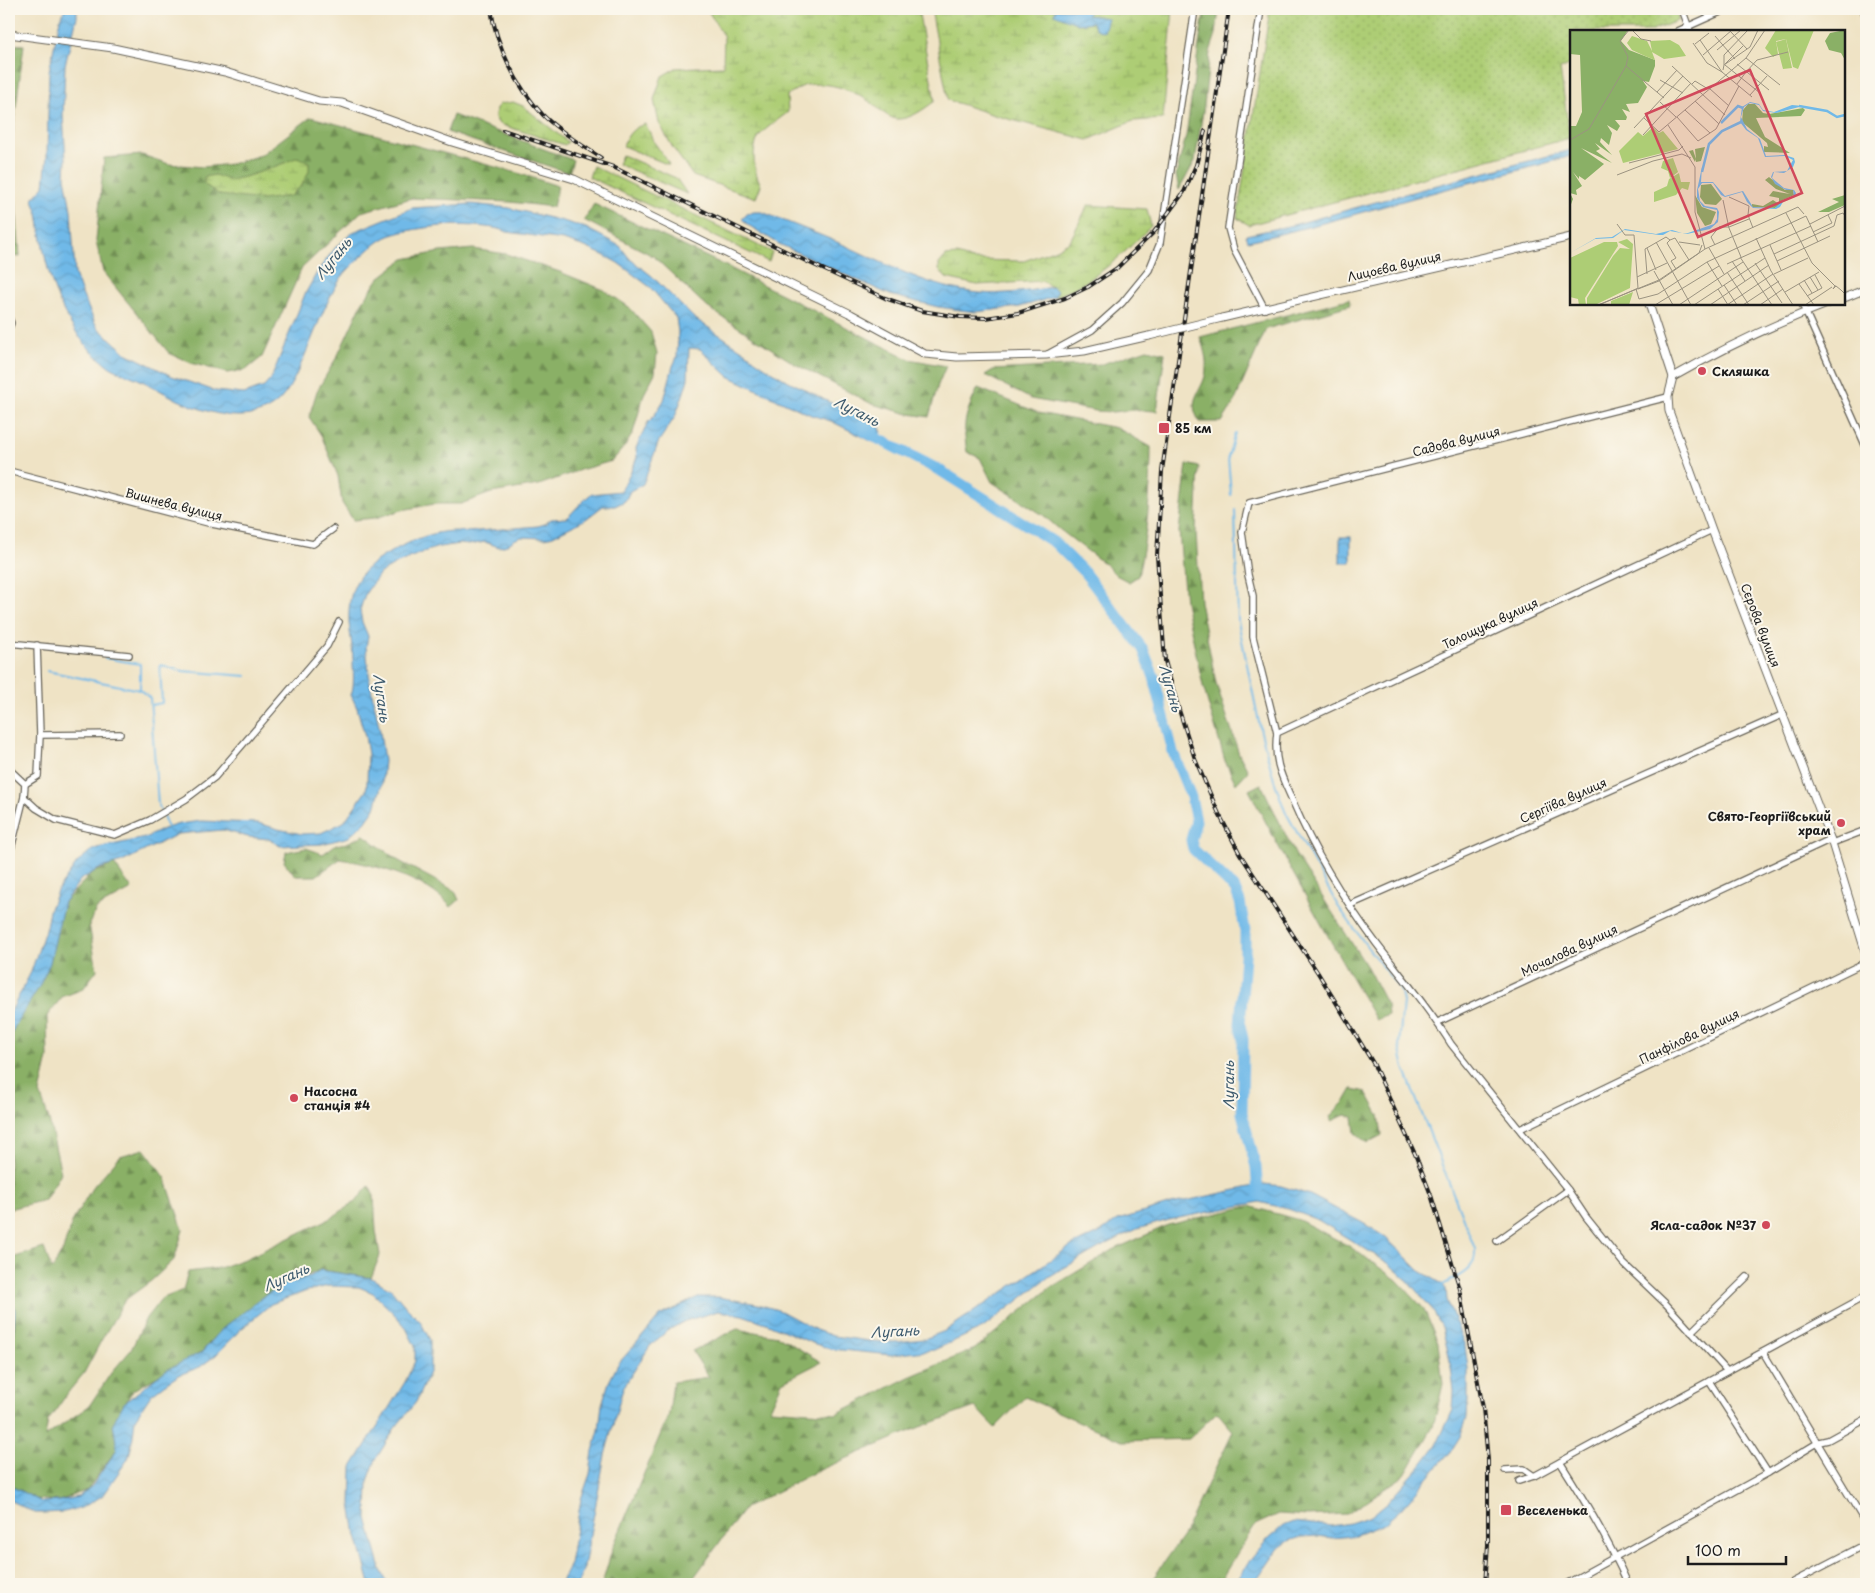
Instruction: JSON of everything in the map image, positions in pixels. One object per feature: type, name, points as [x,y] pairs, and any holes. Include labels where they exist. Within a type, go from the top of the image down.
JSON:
[{"type":"street","points":[[1046,355],[1092,330],[1122,303],[1149,270],[1160,243],[1195,9]]},
{"type":"street","points":[[1261,9],[1228,228],[1234,250],[1265,309]]},
{"type":"street","points":[[1682,9],[1689,29],[1727,9]]},
{"type":"street","points":[[1863,9],[1866,17]]},
{"type":"street","name":"Лицоєва вулиця","points":[[9,34],[113,48],[225,72],[319,101],[342,103],[452,142],[574,179],[851,314],[925,354],[957,357],[1046,355],[1084,352],[1352,287],[1570,237]]},
{"type":"street","points":[[1845,298],[1866,289]]},
{"type":"street","points":[[1648,305],[1673,377],[1702,361],[1805,312],[1824,305]]},
{"type":"street","points":[[1802,305],[1866,447]]},
{"type":"street","points":[[9,318],[11,323],[9,328]]},
{"type":"street","name":"Сєрова вулиця","points":[[1673,377],[1668,397],[1669,411],[1712,530],[1831,841],[1866,954]]},
{"type":"street","name":"Садова вулиця","points":[[1277,734],[1253,637],[1253,596],[1242,532],[1249,504],[1668,397]]},
{"type":"street","name":"Вишнева вулиця","points":[[9,471],[212,524],[313,544],[333,529]]},
{"type":"street","name":"Толощука вулиця","points":[[1277,734],[1712,530]]},
{"type":"street","points":[[24,797],[36,808],[56,820],[114,835],[150,820],[186,799],[215,777],[327,646],[339,622]]},
{"type":"street","points":[[9,643],[129,655]]},
{"type":"street","points":[[25,784],[38,776],[40,735],[37,646]]},
{"type":"street","name":"Сергіїва вулиця","points":[[1350,905],[1784,714]]},
{"type":"street","points":[[40,735],[120,734]]},
{"type":"street","points":[[1277,734],[1275,747],[1276,763],[1304,828],[1350,905],[1376,942],[1438,1022],[1451,1044],[1568,1190],[1586,1217],[1623,1263],[1666,1304],[1727,1371]]},
{"type":"street","points":[[9,769],[25,784]]},
{"type":"street","points":[[9,857],[24,797],[25,784]]},
{"type":"street","name":"Мочалова вулиця","points":[[1438,1022],[1831,841],[1866,830]]},
{"type":"street","name":"Панфілова вулиця","points":[[1520,1129],[1866,962]]},
{"type":"street","points":[[1498,1241],[1568,1190]]},
{"type":"street","points":[[1691,1332],[1747,1277]]},
{"type":"street","points":[[1519,1482],[1534,1476],[1866,1296]]},
{"type":"street","points":[[1763,1352],[1866,1524]]},
{"type":"street","points":[[1709,1381],[1768,1473]]},
{"type":"street","points":[[1566,1584],[1768,1473],[1818,1442],[1828,1440],[1866,1419]]},
{"type":"street","points":[[1560,1462],[1590,1509],[1628,1584]]},
{"type":"street","points":[[1505,1470],[1524,1469],[1534,1476]]},
{"type":"street","points":[[1790,1584],[1866,1544]]},
{"type":"green space","points":[[707,9],[918,9],[935,101],[912,116],[896,119],[851,91],[825,84],[805,86],[787,95],[788,112],[767,128],[758,138],[754,162],[761,185],[756,198],[693,176],[673,148],[659,123],[654,100],[662,76],[676,68],[723,66],[724,37]]},
{"type":"green space","points":[[931,9],[1173,9],[1163,119],[1133,121],[1088,140],[997,116],[948,100]]},
{"type":"green space","points":[[1205,9],[1219,9],[1216,34],[1210,52],[1195,161],[1179,190],[1176,175],[1186,136]]},
{"type":"green space","points":[[1270,9],[1675,9],[1679,20],[1654,30],[1570,30],[1570,64],[1560,69],[1570,138],[1249,225],[1237,218]]},
{"type":"green space","points":[[9,44],[24,45],[11,146],[20,256],[9,257]]},
{"type":"green space","points":[[513,102],[523,106],[568,142],[565,145],[499,124],[495,118],[496,108],[500,104]]},
{"type":"green space","points":[[453,115],[573,160],[569,173],[447,132]]},
{"type":"green space","points":[[311,117],[521,174],[558,186],[553,207],[510,202],[412,198],[361,212],[302,268],[262,357],[246,370],[227,373],[191,363],[169,353],[103,272],[96,241],[104,158],[142,155],[169,164],[203,167],[231,164],[261,155]]},
{"type":"green space","points":[[645,124],[654,143],[669,165],[623,146],[631,132]]},
{"type":"green space","points":[[622,155],[676,178],[687,194],[618,164]]},
{"type":"green space","points":[[298,157],[309,162],[309,171],[302,185],[290,196],[262,200],[220,195],[204,184],[204,177],[215,175],[229,180],[245,177]]},
{"type":"green space","points":[[593,166],[772,252],[769,262],[589,177]]},
{"type":"green space","points":[[594,204],[724,265],[909,359],[946,366],[938,385],[929,417],[909,414],[872,404],[795,364],[707,307],[653,256],[584,220]]},
{"type":"green space","points":[[1088,205],[1147,209],[1151,226],[1106,268],[1068,291],[1054,297],[1057,291],[1043,281],[977,285],[946,278],[939,270],[939,264],[946,256],[957,255],[973,260],[1024,261],[1056,249],[1070,241]]},
{"type":"green space","points":[[473,249],[506,254],[560,272],[604,290],[629,307],[651,332],[657,353],[655,373],[644,394],[633,433],[612,461],[539,485],[491,493],[461,504],[434,504],[402,510],[375,518],[353,520],[342,503],[338,476],[321,435],[309,417],[317,391],[338,355],[362,303],[379,278],[404,259],[440,252]]},
{"type":"green space","points":[[1349,299],[1350,305],[1266,329],[1234,403],[1222,422],[1200,422],[1194,407],[1197,394],[1205,376],[1206,364],[1200,337]]},
{"type":"green space","points":[[1147,349],[1165,353],[1157,411],[1096,411],[1031,399],[985,375],[993,370],[1102,364]]},
{"type":"green space","points":[[978,388],[1039,413],[1117,428],[1151,447],[1148,512],[1138,576],[1129,582],[1116,575],[1043,515],[992,482],[980,458],[967,452],[966,419]]},
{"type":"green space","points":[[1187,464],[1199,467],[1196,532],[1200,602],[1216,683],[1239,754],[1248,771],[1236,784],[1225,761],[1203,686],[1185,602],[1179,531]]},
{"type":"green space","points":[[1261,784],[1295,854],[1367,967],[1387,1005],[1388,1015],[1376,1020],[1295,877],[1249,790]]},
{"type":"green space","points":[[364,835],[399,861],[455,891],[459,900],[451,907],[441,897],[415,881],[369,865],[340,859],[316,876],[296,876],[284,862],[286,852],[306,848],[323,854],[335,845],[347,843]]},
{"type":"green space","points":[[114,864],[132,889],[97,908],[89,924],[97,970],[83,989],[62,997],[47,1016],[48,1058],[40,1093],[49,1120],[61,1173],[45,1200],[9,1209],[9,1040],[57,929],[64,902],[92,873]]},
{"type":"green space","points":[[1352,1089],[1366,1092],[1379,1115],[1382,1135],[1367,1143],[1355,1133],[1353,1117],[1345,1115],[1332,1121],[1330,1116],[1345,1101]]},
{"type":"green space","points":[[144,1149],[165,1177],[183,1230],[174,1260],[151,1281],[125,1300],[84,1373],[48,1421],[45,1437],[89,1406],[111,1373],[131,1350],[146,1318],[161,1299],[183,1290],[188,1272],[219,1268],[247,1258],[331,1218],[356,1201],[369,1186],[374,1196],[376,1231],[380,1255],[371,1278],[320,1270],[276,1289],[213,1338],[202,1352],[133,1390],[117,1416],[117,1449],[87,1490],[59,1501],[36,1499],[9,1485],[9,1364],[15,1325],[15,1309],[9,1300],[9,1259],[44,1248],[52,1270],[63,1250],[72,1222],[92,1188],[120,1156]]},
{"type":"green space","points":[[1249,1206],[1299,1220],[1349,1246],[1397,1280],[1424,1309],[1438,1343],[1443,1384],[1433,1427],[1405,1475],[1347,1514],[1308,1516],[1279,1514],[1255,1525],[1218,1584],[1149,1584],[1183,1536],[1233,1431],[1217,1412],[1189,1439],[1122,1441],[1025,1397],[995,1428],[975,1407],[920,1427],[815,1472],[745,1508],[689,1584],[602,1584],[613,1547],[669,1414],[673,1382],[709,1377],[692,1351],[737,1329],[778,1336],[821,1362],[782,1382],[770,1409],[836,1414],[909,1377],[975,1349],[1050,1288],[1113,1250],[1168,1225]]},
{"type":"water","points":[[65,9],[77,9],[77,17],[65,65],[63,115],[66,160],[65,177],[71,210],[75,274],[97,327],[126,353],[172,376],[215,391],[244,394],[264,387],[271,379],[305,294],[319,269],[336,247],[353,232],[412,208],[471,204],[509,208],[586,228],[620,246],[630,259],[652,276],[694,318],[779,376],[829,402],[877,420],[882,433],[873,442],[831,421],[811,415],[728,376],[700,349],[689,348],[688,379],[675,417],[659,441],[643,484],[630,491],[625,501],[615,506],[603,506],[586,519],[553,536],[545,538],[521,537],[499,547],[485,542],[439,547],[423,552],[380,573],[365,594],[360,610],[362,622],[368,636],[366,647],[370,683],[384,761],[382,783],[375,808],[365,822],[349,837],[322,844],[280,846],[269,839],[248,837],[223,830],[178,834],[122,862],[101,868],[81,879],[64,902],[50,963],[39,987],[15,1026],[9,1040],[9,1015],[31,972],[46,927],[49,911],[57,891],[77,863],[89,852],[97,848],[145,838],[179,824],[201,821],[258,823],[302,834],[321,833],[344,822],[366,791],[367,783],[368,754],[365,736],[351,695],[353,687],[353,651],[349,608],[351,596],[360,576],[387,554],[423,537],[449,531],[466,532],[538,526],[545,524],[551,519],[567,518],[591,494],[621,491],[634,465],[637,457],[636,448],[648,422],[664,400],[677,357],[678,332],[676,318],[650,287],[618,263],[585,247],[563,240],[486,227],[455,225],[402,232],[389,236],[375,245],[354,264],[341,278],[329,298],[292,383],[284,395],[268,409],[246,416],[223,415],[211,412],[178,400],[143,381],[113,369],[94,353],[80,337],[68,320],[59,301],[46,261],[33,198],[44,186],[47,156],[49,71],[60,19]]},
{"type":"water","points":[[1056,9],[1091,9],[1087,15],[1108,18],[1104,32],[1096,29],[1092,22],[1078,24],[1054,14]]},
{"type":"water","points":[[1570,150],[1570,156],[1320,224],[1248,241],[1246,235],[1293,225]]},
{"type":"water","points":[[762,212],[834,241],[910,275],[962,291],[997,293],[1052,287],[1058,291],[1054,297],[1020,307],[975,312],[938,307],[890,295],[779,244],[748,225],[742,219],[747,214]]},
{"type":"water","points":[[1340,537],[1351,537],[1351,563],[1340,563]]},
{"type":"water","points":[[1264,1184],[1281,1186],[1310,1195],[1361,1222],[1383,1235],[1420,1271],[1441,1283],[1446,1289],[1447,1300],[1465,1346],[1468,1368],[1467,1418],[1461,1435],[1449,1454],[1401,1509],[1384,1524],[1353,1536],[1332,1538],[1318,1536],[1302,1537],[1289,1541],[1279,1548],[1254,1584],[1235,1584],[1252,1557],[1283,1526],[1293,1522],[1331,1526],[1350,1523],[1371,1516],[1387,1503],[1422,1464],[1437,1444],[1453,1410],[1454,1391],[1450,1361],[1442,1327],[1431,1308],[1408,1281],[1388,1263],[1318,1220],[1288,1209],[1259,1202],[1169,1220],[1137,1229],[1050,1276],[983,1328],[934,1350],[892,1355],[831,1349],[766,1323],[742,1315],[718,1311],[685,1321],[667,1331],[650,1346],[623,1388],[605,1455],[584,1567],[578,1584],[560,1584],[570,1564],[581,1499],[590,1474],[602,1404],[609,1382],[618,1364],[660,1316],[698,1297],[718,1297],[758,1304],[781,1311],[816,1330],[833,1336],[869,1341],[895,1342],[924,1339],[945,1331],[1071,1246],[1101,1232],[1118,1220],[1171,1204]]},
{"type":"water","points":[[320,1270],[371,1278],[391,1289],[420,1321],[430,1340],[430,1370],[416,1402],[395,1428],[376,1459],[368,1481],[367,1518],[381,1570],[388,1584],[370,1584],[355,1529],[351,1504],[352,1467],[405,1382],[415,1361],[415,1346],[405,1326],[396,1316],[373,1293],[359,1287],[328,1286],[307,1291],[271,1304],[240,1330],[216,1355],[200,1367],[179,1375],[151,1395],[135,1419],[128,1459],[102,1496],[81,1508],[64,1512],[44,1513],[35,1513],[9,1500],[9,1485],[42,1502],[78,1497],[92,1486],[117,1449],[113,1423],[124,1403],[166,1370],[202,1352],[223,1328],[267,1294],[287,1283],[311,1276]]},
{"type":"water","points":[[9,1300],[15,1309],[15,1315],[9,1364]]},
{"type":"waterway","name":"Лугань","points":[[865,432],[941,471],[1055,543],[1084,572],[1143,649],[1154,677],[1173,752],[1191,797],[1196,821],[1191,840],[1193,849],[1235,889],[1240,902],[1245,930],[1240,1025],[1243,1039],[1242,1113],[1256,1167],[1258,1193]]},
{"type":"waterway","points":[[1231,495],[1228,457],[1235,433]]},
{"type":"waterway","points":[[1235,510],[1238,621],[1261,732],[1274,780],[1285,811],[1338,906],[1400,989],[1403,1002],[1399,1046],[1404,1068],[1475,1249],[1475,1256],[1470,1268],[1460,1276],[1441,1286]]},
{"type":"waterway","points":[[105,658],[140,664],[140,690]]},
{"type":"waterway","points":[[151,705],[162,703],[160,665],[182,671],[247,676]]},
{"type":"waterway","points":[[47,671],[140,690],[150,698],[158,804],[168,828]]},
{"type":"railway","points":[[491,9],[503,51],[516,79],[525,92],[543,115],[555,126],[601,158]]},
{"type":"railway","points":[[1229,9],[1162,471],[1157,556],[1165,661],[1195,759],[1219,814],[1240,854],[1318,973],[1373,1063],[1415,1154],[1431,1195],[1460,1289],[1483,1408],[1488,1460],[1488,1545],[1485,1584]]},
{"type":"railway","points":[[503,130],[613,167],[885,298],[922,311],[960,317],[986,318],[1018,313],[1065,298],[1088,287],[1117,268],[1154,232],[1184,192],[1196,165],[1205,131]]},
{"type":"place","name":"Скляшка","points":[[1702,371]]},
{"type":"place","name":"85 км","points":[[1164,428]]},
{"type":"place","name":"Свято-Георгіївський храм","points":[[1841,823]]},
{"type":"place","name":"Насосна станція #4","points":[[294,1098]]},
{"type":"place","name":"Ясла-садок №37","points":[[1766,1225]]},
{"type":"place","name":"Веселенька","points":[[1506,1510]]}]
